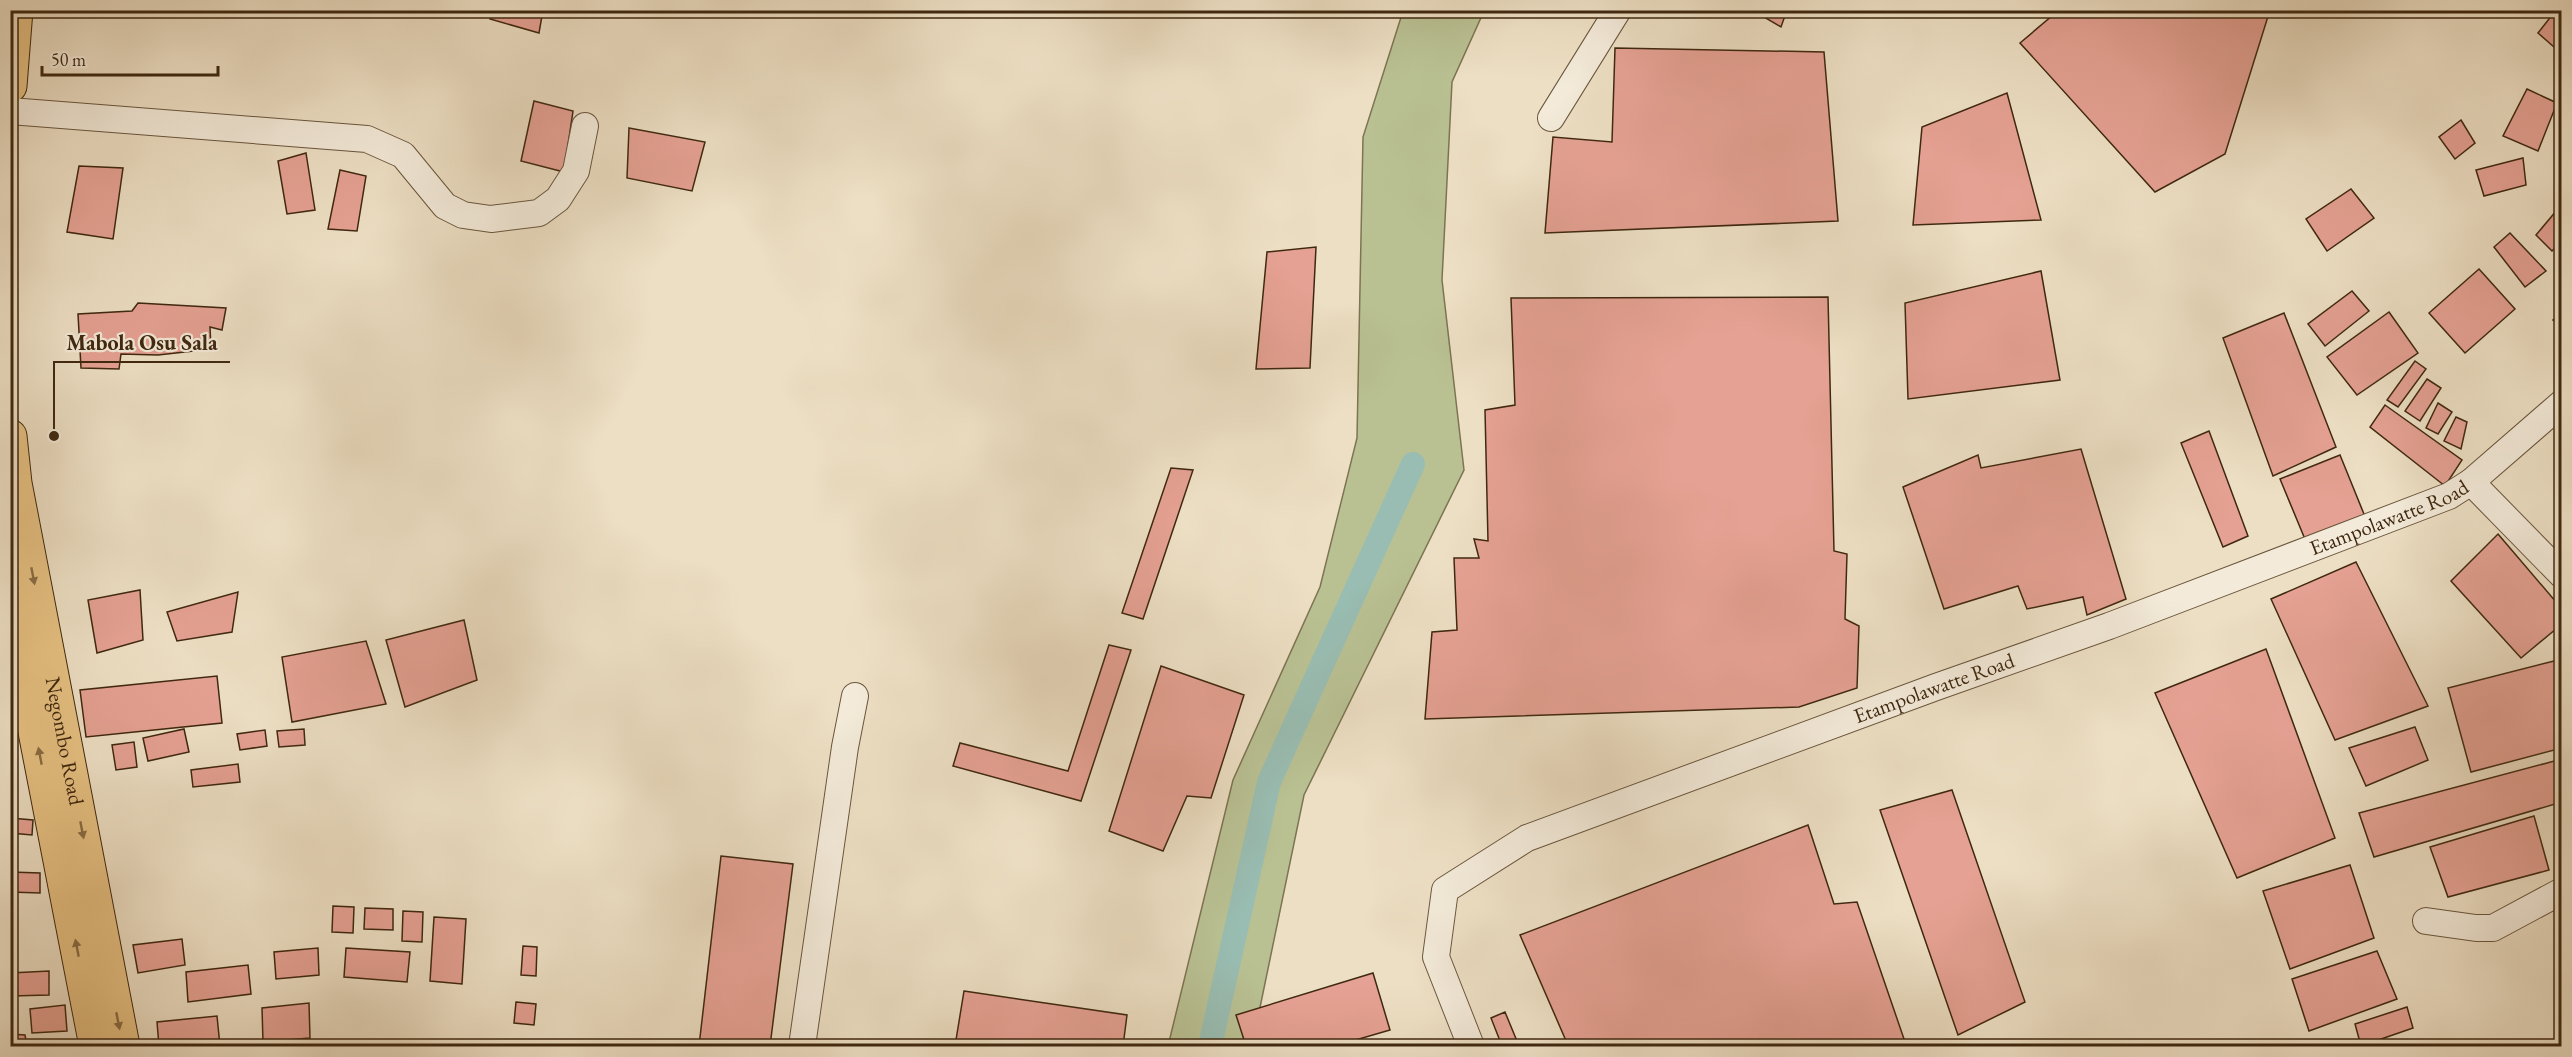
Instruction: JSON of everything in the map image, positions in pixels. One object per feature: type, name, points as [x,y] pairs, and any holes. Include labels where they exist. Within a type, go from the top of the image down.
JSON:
[{"type":"highway","points":[[10,86],[16,10]]},
{"type":"highway","name":"Negombo Road","points":[[10,436],[13,484],[123,1047]]},
{"type":"highway","name":"Negombo Road","points":[[10,603],[96,1047]]},
{"type":"street","points":[[1551,118],[1618,10]]},
{"type":"street","points":[[10,111],[367,139],[403,155],[445,206],[463,215],[491,219],[539,213],[558,199],[576,171],[585,126]]},
{"type":"street","name":"Etampolawatte Road","points":[[1471,1047],[1436,957],[1445,890],[1527,838],[1924,691],[2109,626],[2449,496],[2471,482],[2562,403]]},
{"type":"street","points":[[2471,482],[2562,575]]},
{"type":"street","points":[[802,1047],[845,747],[855,696]]},
{"type":"street","points":[[2426,921],[2493,928],[2562,891]]},
{"type":"green space","points":[[1403,11],[1484,11],[1452,82],[1442,280],[1464,470],[1304,795],[1252,1046],[1168,1046],[1233,780],[1320,587],[1357,438],[1363,137]]},
{"type":"building","points":[[491,10],[543,10],[539,33],[490,19]]},
{"type":"building","points":[[1752,10],[1787,10],[1781,27]]},
{"type":"building","points":[[2059,10],[2270,10],[2225,154],[2155,192],[2020,43]]},
{"type":"building","points":[[2556,10],[2562,10],[2562,39],[2554,47],[2538,33]]},
{"type":"building","points":[[1615,48],[1824,52],[1838,221],[1545,233],[1553,137],[1612,142]]},
{"type":"building","points":[[2527,89],[2557,103],[2538,151],[2503,136]]},
{"type":"building","points":[[2007,93],[2041,220],[1913,225],[1922,127]]},
{"type":"building","points":[[534,101],[573,111],[564,172],[521,161]]},
{"type":"building","points":[[2461,120],[2475,143],[2455,159],[2439,137]]},
{"type":"building","points":[[629,128],[705,142],[692,191],[627,178]]},
{"type":"building","points":[[306,153],[315,210],[287,214],[278,161]]},
{"type":"building","points":[[2523,158],[2526,185],[2484,196],[2476,170]]},
{"type":"building","points":[[79,166],[123,168],[113,239],[67,232]]},
{"type":"building","points":[[340,170],[366,176],[357,231],[328,229]]},
{"type":"building","points":[[2351,189],[2374,218],[2327,251],[2306,219]]},
{"type":"building","points":[[2562,204],[2562,241],[2552,251],[2536,235]]},
{"type":"building","points":[[2510,233],[2546,271],[2525,287],[2494,247]]},
{"type":"building","points":[[1316,247],[1310,368],[1256,369],[1267,252]]},
{"type":"building","points":[[2479,269],[2515,309],[2465,353],[2429,313]]},
{"type":"building","points":[[2041,271],[2060,380],[1908,399],[1905,303]]},
{"type":"building","points":[[2352,291],[2369,311],[2325,346],[2308,324]]},
{"type":"building","points":[[1828,297],[1834,551],[1847,554],[1845,619],[1859,626],[1857,688],[1799,707],[1425,719],[1432,632],[1457,630],[1454,558],[1479,558],[1474,539],[1488,541],[1485,410],[1515,405],[1511,298]]},
{"type":"building","points":[[138,303],[226,308],[222,330],[210,327],[211,349],[158,355],[121,354],[119,369],[81,368],[78,314],[132,311]]},
{"type":"building","points":[[2389,312],[2418,353],[2357,395],[2327,357]]},
{"type":"building","points":[[2562,312],[2562,328],[2553,320]]},
{"type":"building","points":[[2284,313],[2336,447],[2273,476],[2223,338]]},
{"type":"building","points":[[2415,361],[2426,369],[2398,407],[2387,400]]},
{"type":"building","points":[[2427,379],[2441,388],[2420,421],[2405,411]]},
{"type":"building","points":[[2438,403],[2452,412],[2438,434],[2426,428]]},
{"type":"building","points":[[2385,405],[2462,460],[2445,486],[2370,427]]},
{"type":"building","points":[[2456,417],[2467,422],[2461,449],[2444,441]]},
{"type":"building","points":[[2209,431],[2248,536],[2223,547],[2181,443]]},
{"type":"building","points":[[2081,449],[2126,599],[2087,615],[2083,597],[2027,609],[2018,586],[1944,609],[1903,487],[1978,455],[1981,468]]},
{"type":"building","points":[[2340,455],[2366,519],[2307,544],[2280,479]]},
{"type":"building","points":[[1171,468],[1193,470],[1143,619],[1122,613]]},
{"type":"building","points":[[2562,494],[2562,508],[2555,499]]},
{"type":"building","points":[[2498,534],[2562,609],[2562,624],[2521,658],[2451,581]]},
{"type":"building","points":[[2356,562],[2428,706],[2335,740],[2271,599]]},
{"type":"building","points":[[140,590],[143,640],[97,653],[88,600]]},
{"type":"building","points":[[238,592],[232,632],[177,641],[167,612]]},
{"type":"building","points":[[464,620],[477,680],[405,707],[386,640]]},
{"type":"building","points":[[366,641],[386,704],[292,722],[282,657]]},
{"type":"building","points":[[1109,645],[1131,650],[1081,801],[953,766],[960,743],[1068,771]]},
{"type":"building","points":[[2266,649],[2335,838],[2237,878],[2155,693]]},
{"type":"building","points":[[2562,659],[2562,748],[2471,772],[2448,688]]},
{"type":"building","points":[[1161,666],[1244,695],[1211,798],[1187,796],[1163,851],[1109,831]]},
{"type":"building","points":[[217,676],[222,723],[86,737],[80,690]]},
{"type":"building","points":[[2415,727],[2428,760],[2366,786],[2349,748]]},
{"type":"building","points":[[184,729],[189,752],[148,761],[143,738]]},
{"type":"building","points":[[304,729],[305,745],[279,747],[277,731]]},
{"type":"building","points":[[265,730],[267,746],[240,750],[237,734]]},
{"type":"building","points":[[134,742],[137,767],[116,770],[112,745]]},
{"type":"building","points":[[2562,759],[2562,802],[2374,857],[2359,813]]},
{"type":"building","points":[[238,764],[240,782],[193,787],[191,770]]},
{"type":"building","points":[[1952,790],[2025,1002],[1958,1035],[1880,810]]},
{"type":"building","points":[[2534,816],[2549,870],[2448,897],[2430,847]]},
{"type":"building","points":[[10,818],[33,820],[32,835],[10,833]]},
{"type":"building","points":[[1808,825],[1834,904],[1857,902],[1904,1039],[1895,1046],[1581,1046],[1567,1043],[1520,935]]},
{"type":"building","points":[[721,856],[793,864],[770,1046],[699,1046]]},
{"type":"building","points":[[2350,865],[2374,938],[2290,969],[2263,891]]},
{"type":"building","points":[[10,872],[40,873],[40,893],[10,892]]},
{"type":"building","points":[[333,906],[354,907],[353,933],[332,932]]},
{"type":"building","points":[[365,908],[393,909],[393,930],[364,929]]},
{"type":"building","points":[[403,911],[423,912],[422,942],[402,941]]},
{"type":"building","points":[[434,917],[466,919],[462,984],[430,981]]},
{"type":"building","points":[[182,939],[185,965],[138,973],[133,945]]},
{"type":"building","points":[[523,946],[537,947],[536,976],[521,975]]},
{"type":"building","points":[[318,948],[319,975],[276,979],[274,952]]},
{"type":"building","points":[[346,948],[410,952],[407,982],[344,977]]},
{"type":"building","points":[[2377,951],[2397,999],[2309,1031],[2292,979]]},
{"type":"building","points":[[248,965],[251,994],[188,1002],[186,972]]},
{"type":"building","points":[[49,971],[49,995],[11,996],[10,973]]},
{"type":"building","points":[[1373,973],[1390,1030],[1335,1046],[1246,1046],[1236,1015]]},
{"type":"building","points":[[964,991],[1127,1015],[1123,1046],[955,1046]]},
{"type":"building","points":[[516,1002],[536,1004],[534,1025],[514,1023]]},
{"type":"building","points":[[309,1003],[310,1038],[263,1042],[262,1008]]},
{"type":"building","points":[[65,1005],[67,1031],[32,1033],[30,1009]]},
{"type":"building","points":[[2407,1007],[2413,1028],[2361,1046],[2355,1024]]},
{"type":"building","points":[[1505,1012],[1519,1046],[1502,1046],[1491,1018]]},
{"type":"building","points":[[217,1016],[220,1046],[159,1046],[157,1022]]},
{"type":"building","points":[[10,1034],[25,1035],[27,1046],[10,1046]]},
{"type":"building","points":[[1412,1041],[1413,1046],[1394,1046]]},
{"type":"waterway","points":[[1210,1046],[1269,782],[1413,464],[1410,471]]},
{"type":"place","name":"Mabola Osu Sala","points":[[54,436]]}]
